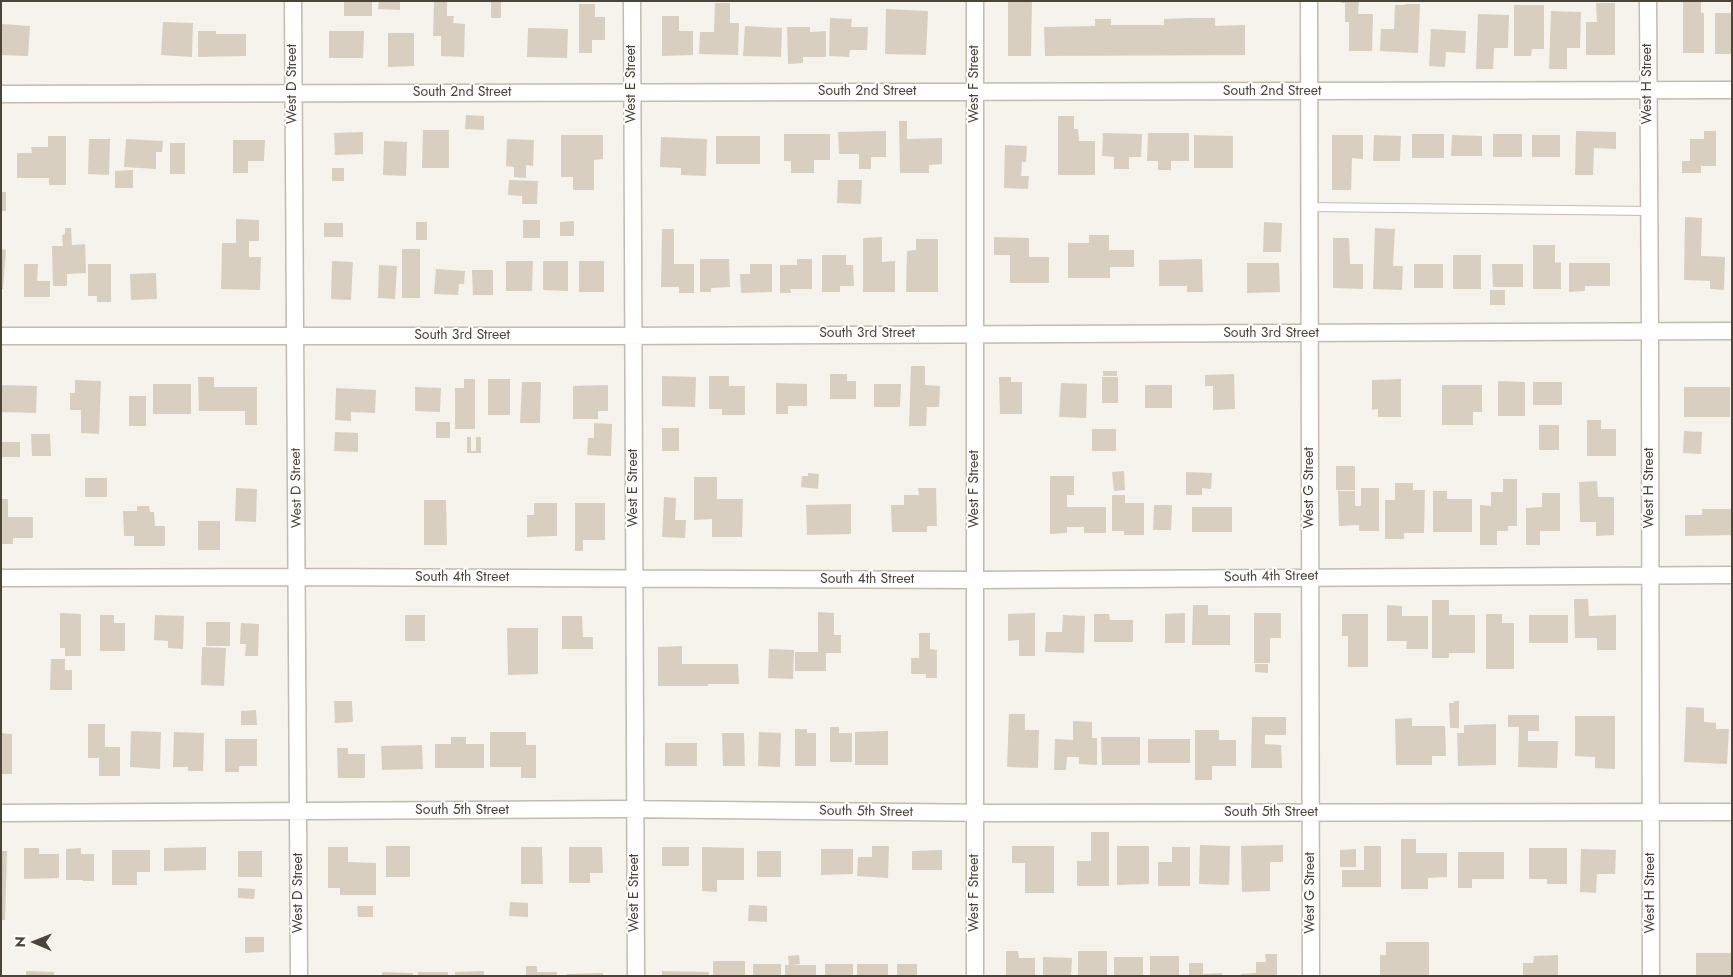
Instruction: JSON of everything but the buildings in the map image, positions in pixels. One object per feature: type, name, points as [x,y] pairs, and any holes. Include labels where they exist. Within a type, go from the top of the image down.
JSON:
[{"type":"street","name":"West D Street","points":[[292,1],[298,577],[299,976]]},
{"type":"street","name":"West E Street","points":[[632,1],[636,976]]},
{"type":"street","name":"West F Street","points":[[975,1],[975,976]]},
{"type":"street","name":"West G Street","points":[[1309,1],[1311,976]]},
{"type":"street","name":"West H Street","points":[[1648,1],[1651,976]]},
{"type":"street","name":"South 2nd Street","points":[[1,94],[1732,90]]},
{"type":"street","name":"South 3rd Street","points":[[1,336],[633,336],[1732,331]]},
{"type":"street","name":"South 4th Street","points":[[1,578],[298,577],[975,580],[1732,575]]},
{"type":"street","name":"South 5th Street","points":[[1,813],[635,809],[1311,813],[1732,812]]},
{"type":"lane","points":[[1309,208],[1649,211]]}]
